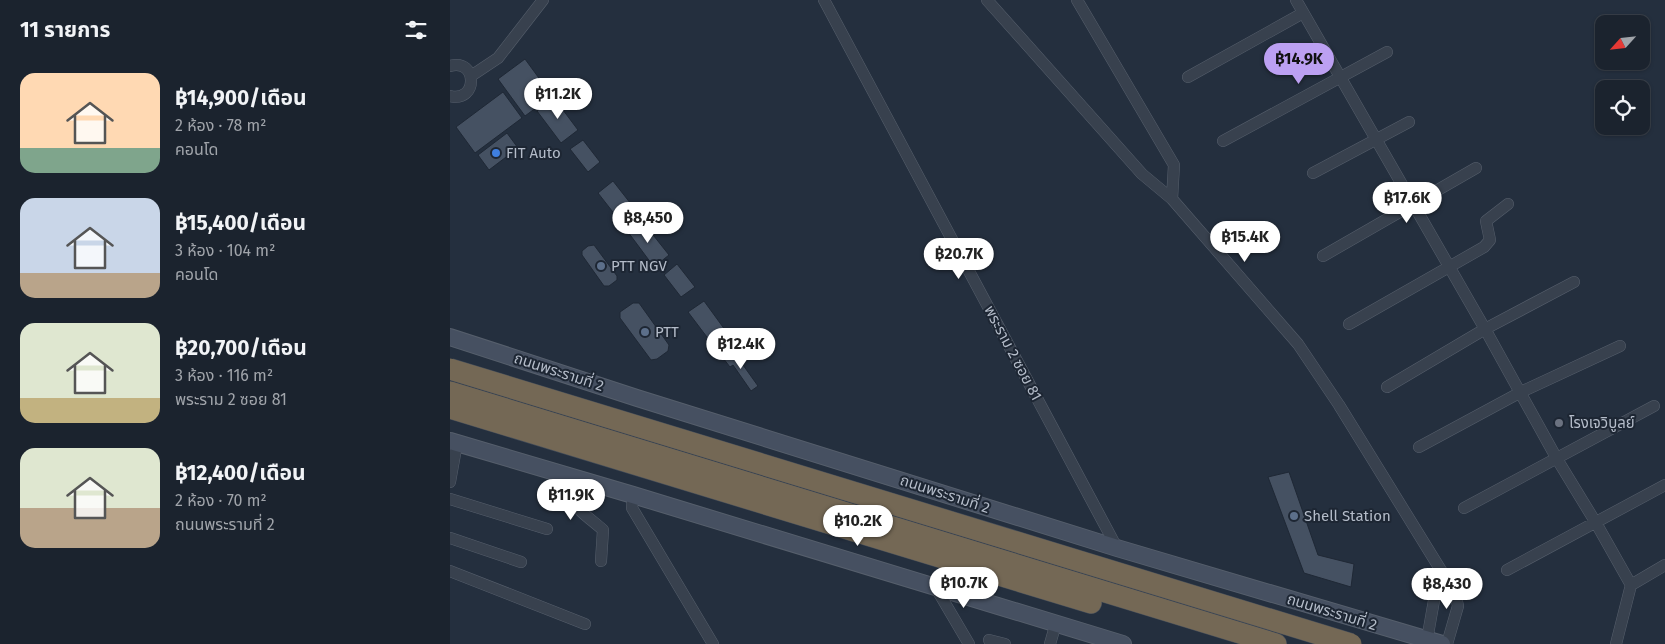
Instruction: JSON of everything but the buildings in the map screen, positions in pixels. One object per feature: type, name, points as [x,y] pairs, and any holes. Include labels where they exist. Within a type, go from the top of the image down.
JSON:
[{"type":"highway","points":[[450,361],[487,380]]},
{"type":"highway","points":[[450,368],[1350,644]]},
{"type":"highway","name":"ถนนพระรามที่ 2","points":[[450,368],[1350,644]]},
{"type":"highway","points":[[450,392],[1276,644]]},
{"type":"highway","points":[[450,410],[1223,643]]},
{"type":"main road","name":"ถนนพระรามที่ 2","points":[[450,337],[1117,548],[1435,642]]},
{"type":"main road","points":[[450,342],[498,352]]},
{"type":"main road","points":[[452,440],[1123,644]]},
{"type":"street","name":"พระราม 2 ซอย 81","points":[[824,0],[1117,548]]},
{"type":"street","points":[[986,0],[1142,174],[1172,199],[1298,344],[1339,405],[1442,572],[1454,588],[1458,606],[1447,644]]},
{"type":"street","points":[[1077,0],[1174,165],[1172,199]]},
{"type":"street","points":[[1296,0],[1521,392],[1557,459],[1631,585],[1616,644]]},
{"type":"street","points":[[471,76],[498,58],[537,3]]},
{"type":"street","points":[[1188,77],[1303,13]]},
{"type":"street","points":[[1223,141],[1387,52]]},
{"type":"street","points":[[451,63],[464,67],[471,76],[472,81],[468,91],[451,98]]},
{"type":"street","points":[[1314,173],[1409,122]]},
{"type":"street","points":[[1323,256],[1476,168]]},
{"type":"street","points":[[1349,324],[1487,245],[1490,238],[1486,221],[1508,204]]},
{"type":"street","points":[[1387,387],[1485,329],[1574,282]]},
{"type":"street","points":[[1420,447],[1521,392],[1620,346]]},
{"type":"street","points":[[1464,508],[1654,406]]},
{"type":"street","points":[[450,482],[452,440]]},
{"type":"street","points":[[585,480],[577,506],[579,510],[603,530],[601,561]]},
{"type":"street","points":[[1507,570],[1665,485]]},
{"type":"street","points":[[633,495],[632,508],[710,643]]},
{"type":"street","points":[[450,499],[548,530]]},
{"type":"street","points":[[450,538],[521,562]]},
{"type":"street","points":[[1631,585],[1665,565]]},
{"type":"street","points":[[450,570],[585,624]]},
{"type":"street","points":[[1435,642],[1436,588],[1442,572]]},
{"type":"street","points":[[936,588],[969,644]]},
{"type":"street","points":[[1050,644],[1056,623]]},
{"type":"street","points":[[989,640],[1005,644]]},
{"type":"place","name":"FIT Auto","points":[[496,153]]},
{"type":"place","name":"PTT NGV","points":[[601,266]]},
{"type":"place","name":"PTT","points":[[645,332]]},
{"type":"place","name":"โรงเจวิบูลย์","points":[[1559,423]]},
{"type":"place","name":"Shell Station","points":[[1294,516]]}]
